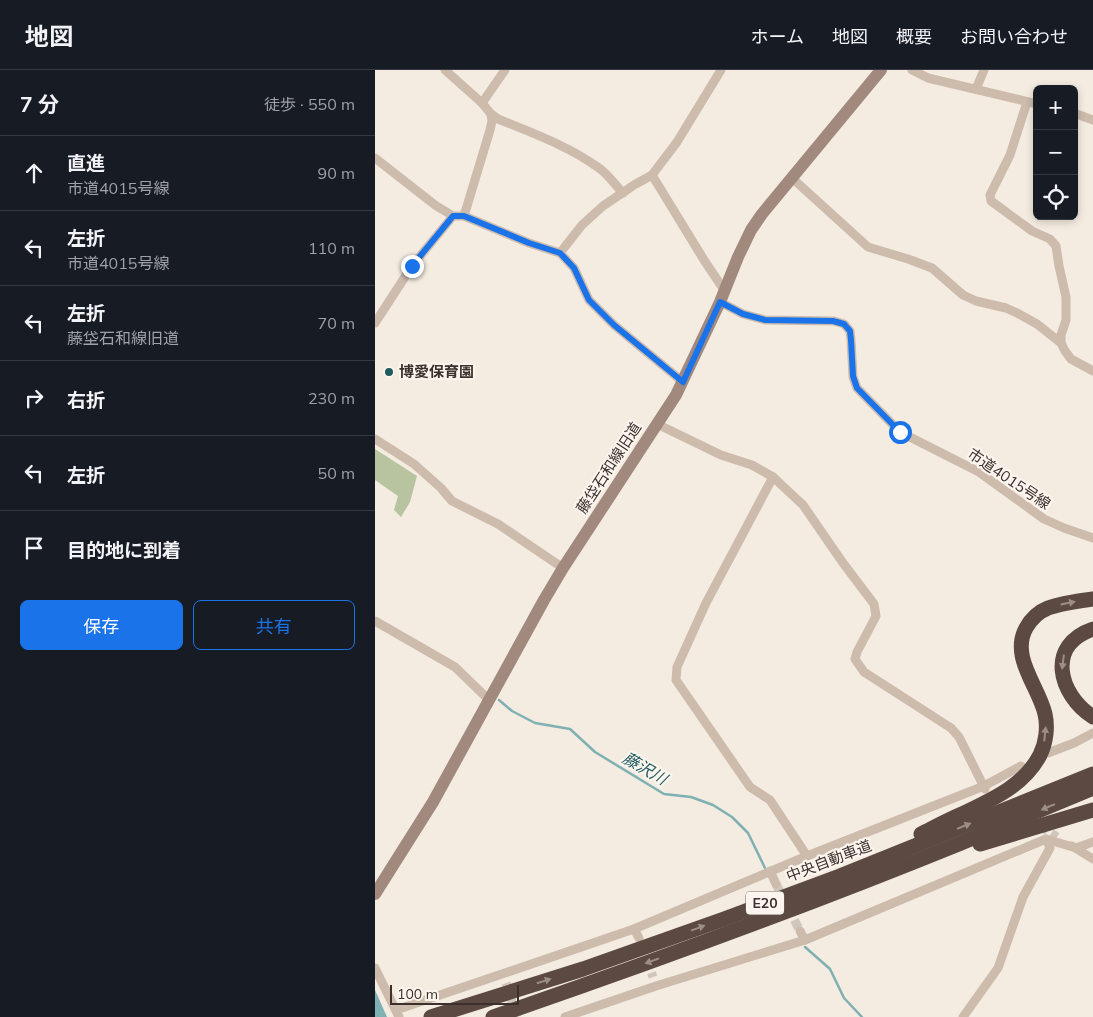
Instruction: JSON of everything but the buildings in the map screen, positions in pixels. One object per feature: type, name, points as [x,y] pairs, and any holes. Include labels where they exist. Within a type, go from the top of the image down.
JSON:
[{"type":"highway","points":[[840,876],[989,801],[1010,788],[1032,768],[1045,741],[1046,728],[1041,700],[1021,654],[1024,632],[1037,614],[1048,608],[1060,604],[1093,599]]},
{"type":"highway","points":[[1093,628],[1083,632],[1072,641],[1064,653],[1062,663],[1062,673],[1068,692],[1081,708],[1093,717]]},
{"type":"highway","name":"中央自動車道","points":[[431,1017],[583,969],[840,876],[1093,774]]},
{"type":"highway","name":"中央自動車道","points":[[493,1017],[804,905],[1093,788]]},
{"type":"highway","points":[[804,905],[846,892],[964,849],[1093,810]]},
{"type":"street","points":[[445,70],[498,119],[555,142],[577,154],[600,168],[623,193]]},
{"type":"street","points":[[482,103],[505,70]]},
{"type":"street","points":[[560,253],[582,225],[603,206],[652,175],[677,142],[721,70]]},
{"type":"street","name":"藤垈石和線旧道","points":[[375,894],[433,802],[563,568],[676,395],[751,230],[762,214],[881,70]]},
{"type":"street","points":[[912,70],[928,78],[1033,103]]},
{"type":"street","points":[[976,89],[984,70]]},
{"type":"street","points":[[1027,102],[1010,155],[990,195],[991,201],[1032,231],[1050,239],[1056,246],[1066,297],[1066,320],[1061,335],[1061,342],[1071,359],[1093,372]]},
{"type":"street","points":[[464,216],[491,130],[491,114]]},
{"type":"street","points":[[1078,114],[1093,120]]},
{"type":"street","points":[[375,158],[435,205],[453,216],[464,216],[529,243],[560,253],[574,268],[589,300],[614,325],[683,382]]},
{"type":"street","points":[[652,175],[704,260],[722,296]]},
{"type":"street","points":[[792,178],[868,247],[932,268],[963,295],[976,301],[1006,308],[1017,313],[1037,324],[1061,342]]},
{"type":"street","points":[[375,323],[412,266],[453,216]]},
{"type":"street","name":"市道4015号線","points":[[722,296],[743,314],[765,320],[833,321],[844,324],[850,331],[853,376],[857,388],[900,432],[979,472],[1045,519],[1093,538]]},
{"type":"street","points":[[657,424],[721,456],[752,465],[773,476],[803,505],[874,604],[876,616],[855,659],[864,672],[951,728],[959,737],[985,788]]},
{"type":"street","points":[[375,439],[414,464],[441,488],[452,501],[498,524],[563,568]]},
{"type":"street","points":[[773,476],[706,603],[677,667],[676,680],[750,787],[770,800],[807,856]]},
{"type":"street","points":[[375,621],[455,667],[489,700]]},
{"type":"street","points":[[1048,754],[1074,744],[1093,733]]},
{"type":"street","points":[[375,968],[398,1014],[504,979],[634,929],[807,856],[985,788],[1021,766]]},
{"type":"street","points":[[1057,837],[1093,859]]},
{"type":"street","points":[[963,1017],[998,968],[1023,897],[1050,848],[1047,839]]},
{"type":"street","points":[[565,1017],[655,982],[805,940],[1047,839],[1076,848],[1093,842]]},
{"type":"street","points":[[770,871],[775,884]]},
{"type":"street","points":[[634,929],[639,938]]},
{"type":"street","points":[[800,931],[805,940]]},
{"type":"green space","points":[[375,449],[417,476],[410,502],[401,517],[394,510],[398,496],[375,480]]},
{"type":"water","points":[[375,990],[387,1017],[375,1017]]},
{"type":"waterway","name":"藤沢川","points":[[499,700],[512,711],[535,723],[570,729],[595,752],[664,794],[691,797],[713,805],[732,817],[748,833],[765,868]]},
{"type":"waterway","name":"藤沢川","points":[[805,947],[830,969],[844,998],[862,1017]]},
{"type":"tunnel","points":[[1040,826],[1057,837]]},
{"type":"tunnel","points":[[776,884],[800,931]]},
{"type":"tunnel","points":[[647,960],[653,977]]},
{"type":"tunnel","points":[[506,983],[517,1017]]},
{"type":"place","name":"博愛保育園","points":[[389,372]]},
{"type":"route","points":[[412,266],[453,216],[464,216],[529,243],[560,253],[574,268],[589,300],[614,325],[683,382],[720,302],[743,314],[765,320],[833,321],[844,324],[850,331],[853,376],[857,388],[900,432]]}]
